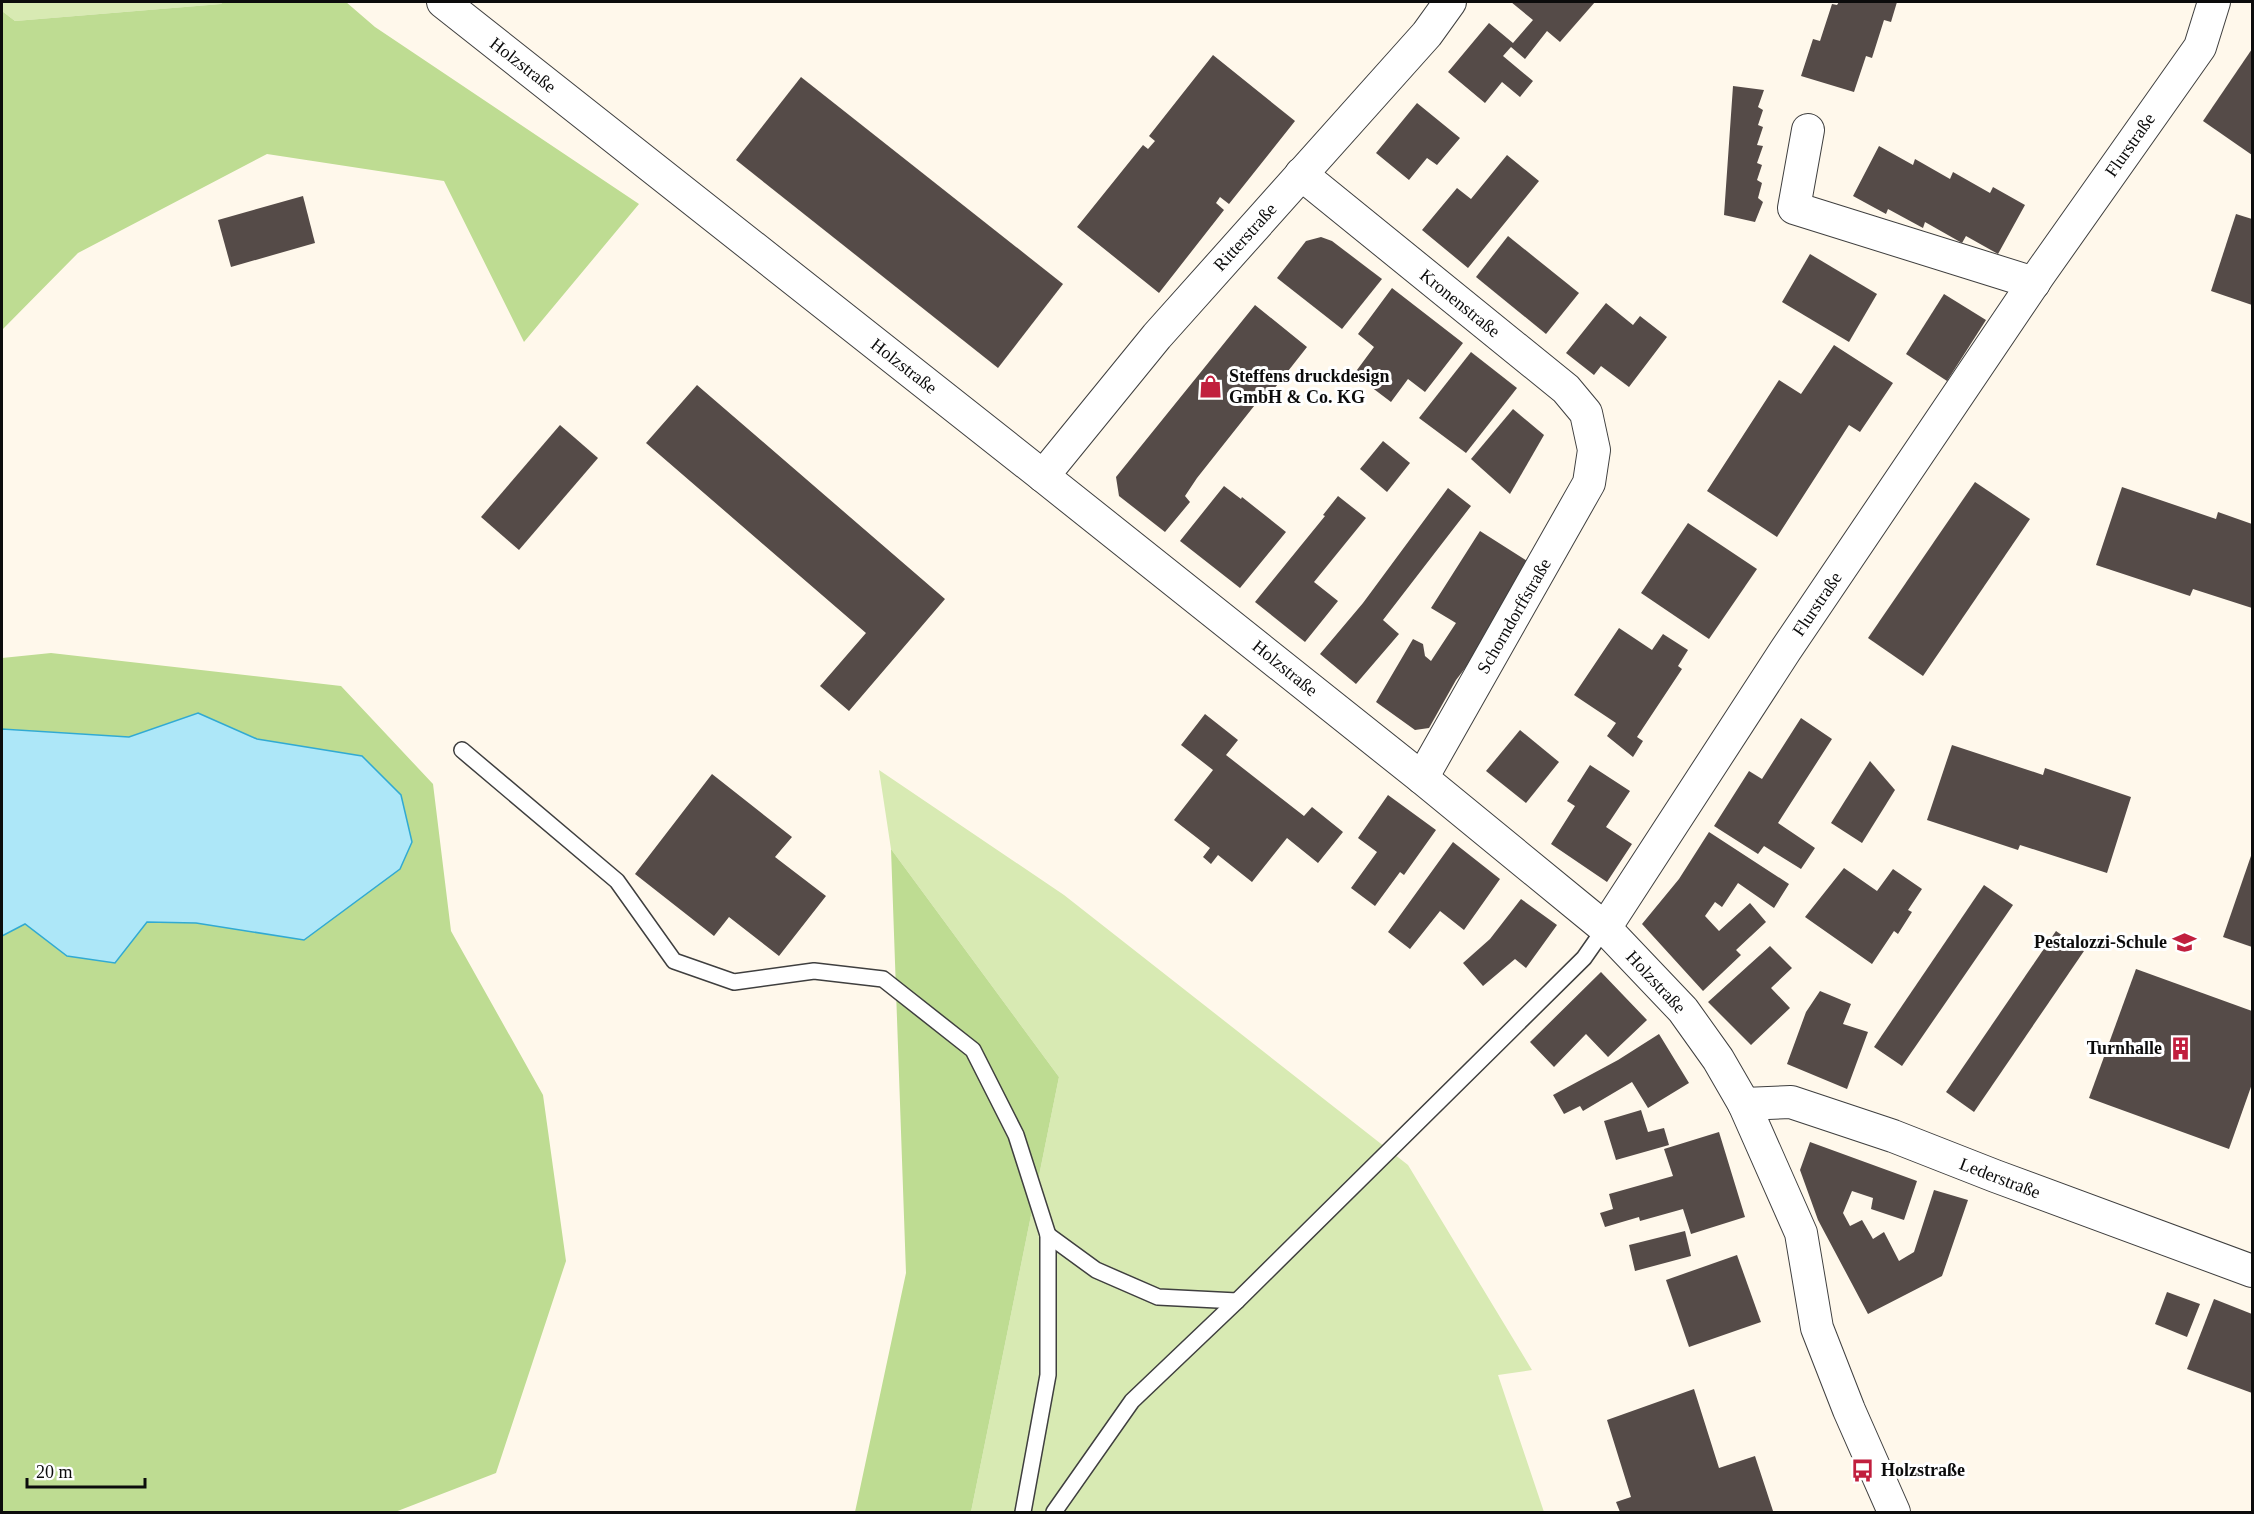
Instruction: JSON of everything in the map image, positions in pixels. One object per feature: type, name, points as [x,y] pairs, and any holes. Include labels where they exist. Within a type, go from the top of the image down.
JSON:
[{"type":"street","name":"Holzstraße","points":[[443,2],[1422,778],[1605,928],[1683,1010],[1718,1059],[1744,1104],[1801,1233],[1817,1328],[1893,1512]]},
{"type":"street","name":"Ritterstraße","points":[[1043,476],[1157,336],[1427,33],[1450,2]]},
{"type":"street","name":"Flurstraße","points":[[1605,928],[1785,651],[2034,283],[2200,47],[2214,2]]},
{"type":"street","points":[[1808,130],[1794,208],[2034,283]]},
{"type":"street","name":"Kronenstraße","points":[[1301,174],[1566,389],[1586,413],[1594,450]]},
{"type":"street","name":"Schorndorffstraße","points":[[1422,778],[1589,483],[1594,450]]},
{"type":"street","name":"Lederstraße","points":[[1744,1104],[1791,1102],[1893,1136],[2253,1271]]},
{"type":"lane","points":[[462,750],[617,881],[674,961],[734,982],[814,971],[884,980],[973,1050],[1016,1135],[1048,1235],[1048,1375],[1023,1512]]},
{"type":"lane","points":[[1054,1512],[1132,1401],[1237,1301],[1584,958],[1605,928]]},
{"type":"lane","points":[[1048,1235],[1096,1270],[1158,1298],[1237,1301]]},
{"type":"green space","points":[[2,2],[223,2],[221,4],[15,21],[2,11]]},
{"type":"green space","points":[[223,2],[346,2],[375,27],[639,204],[524,342],[444,181],[267,154],[78,253],[2,330],[2,11],[15,21],[221,4]]},
{"type":"green space","points":[[51,653],[341,686],[433,784],[451,931],[543,1095],[566,1261],[496,1473],[395,1512],[2,1512],[2,936],[25,924],[67,956],[147,922],[196,923],[361,756],[257,739],[198,713],[129,737],[2,729],[2,658]]},
{"type":"green space","points":[[879,770],[1064,895],[1408,1165],[1532,1370],[1498,1375],[1544,1512],[971,1512],[1059,1077],[891,849]]},
{"type":"green space","points":[[891,849],[1059,1077],[971,1512],[855,1512],[906,1273]]},
{"type":"water","points":[[198,713],[257,739],[362,756],[401,795],[412,842],[400,869],[304,940],[196,923],[147,922],[115,963],[67,956],[25,924],[2,936],[2,729],[129,737]]},
{"type":"building","points":[[1511,2],[1595,2],[1560,42],[1547,31],[1525,59],[1511,47],[1503,56],[1533,81],[1520,97],[1502,82],[1485,103],[1448,72],[1489,23],[1513,43],[1533,20]]},
{"type":"building","points":[[1839,2],[1897,2],[1891,22],[1884,20],[1872,58],[1866,56],[1854,92],[1801,76],[1813,39],[1820,41],[1832,4],[1837,5]]},
{"type":"building","points":[[2252,49],[2252,155],[2203,121]]},
{"type":"building","points":[[1213,55],[1295,121],[1229,204],[1220,197],[1216,203],[1224,210],[1159,293],[1077,227],[1143,145],[1148,149],[1155,141],[1149,136]]},
{"type":"building","points":[[801,77],[1063,284],[998,368],[736,160]]},
{"type":"building","points":[[1733,86],[1764,90],[1758,107],[1763,110],[1758,125],[1763,127],[1757,145],[1763,146],[1757,163],[1762,165],[1757,180],[1762,183],[1758,198],[1763,202],[1755,222],[1724,215]]},
{"type":"building","points":[[1417,103],[1460,138],[1437,165],[1427,158],[1409,180],[1376,153]]},
{"type":"building","points":[[1879,146],[1913,165],[1915,159],[1950,179],[1953,172],[1990,193],[1993,187],[2025,205],[1998,254],[1966,236],[1962,243],[1925,222],[1923,228],[1888,209],[1886,214],[1853,196]]},
{"type":"building","points":[[1507,155],[1539,181],[1468,268],[1422,230],[1457,188],[1471,199]]},
{"type":"building","points":[[303,196],[315,243],[231,267],[218,220]]},
{"type":"building","points":[[2236,214],[2252,219],[2252,305],[2211,291]]},
{"type":"building","points":[[1508,236],[1579,293],[1546,334],[1476,277]]},
{"type":"building","points":[[1321,237],[1332,241],[1382,279],[1342,329],[1277,278],[1306,241]]},
{"type":"building","points":[[1810,254],[1877,294],[1849,342],[1782,302]]},
{"type":"building","points":[[1392,288],[1463,343],[1425,392],[1408,379],[1391,402],[1354,374],[1374,347],[1358,334]]},
{"type":"building","points":[[1944,294],[1986,320],[1947,381],[1906,354]]},
{"type":"building","points":[[1606,303],[1633,325],[1640,316],[1667,337],[1629,387],[1601,366],[1594,375],[1566,353]]},
{"type":"building","points":[[1255,305],[1307,347],[1266,399],[1262,396],[1197,478],[1185,496],[1190,502],[1165,532],[1119,496],[1116,477]]},
{"type":"building","points":[[1834,345],[1893,383],[1860,432],[1849,425],[1777,537],[1707,491],[1779,380],[1801,394]]},
{"type":"building","points":[[1471,352],[1517,388],[1466,453],[1419,418]]},
{"type":"building","points":[[697,385],[945,599],[849,711],[820,686],[866,633],[646,443]]},
{"type":"building","points":[[1513,409],[1544,435],[1510,494],[1471,459]]},
{"type":"building","points":[[560,425],[598,458],[519,550],[481,517]]},
{"type":"building","points":[[1383,441],[1410,463],[1387,492],[1360,469]]},
{"type":"building","points":[[1975,482],[2030,519],[1923,676],[1868,638]]},
{"type":"building","points":[[1224,486],[1241,499],[1242,497],[1286,532],[1240,588],[1180,541]]},
{"type":"building","points":[[2122,487],[2216,519],[2218,512],[2252,524],[2252,608],[2193,589],[2190,596],[2096,565]]},
{"type":"building","points":[[1448,488],[1471,506],[1383,620],[1399,634],[1356,684],[1320,654],[1363,603]]},
{"type":"building","points":[[1338,496],[1366,518],[1314,582],[1338,601],[1305,642],[1255,602],[1325,516],[1323,515]]},
{"type":"building","points":[[1688,523],[1757,569],[1709,639],[1641,593]]},
{"type":"building","points":[[1480,531],[1532,564],[1482,639],[1482,646],[1456,680],[1429,728],[1415,730],[1376,702],[1413,639],[1423,644],[1425,656],[1431,661],[1456,623],[1431,608]]},
{"type":"building","points":[[1619,628],[1652,650],[1663,634],[1688,650],[1678,666],[1682,669],[1637,737],[1643,741],[1633,757],[1607,736],[1616,723],[1574,695]]},
{"type":"building","points":[[1205,714],[1238,740],[1226,755],[1304,816],[1312,807],[1343,832],[1318,863],[1287,838],[1252,882],[1218,855],[1211,864],[1203,857],[1210,848],[1174,820],[1213,770],[1181,745]]},
{"type":"building","points":[[1801,718],[1832,739],[1778,823],[1815,848],[1801,869],[1764,846],[1758,854],[1714,826],[1749,771],[1762,779]]},
{"type":"building","points":[[1520,730],[1559,762],[1526,803],[1486,771]]},
{"type":"building","points":[[1952,745],[2043,775],[2045,768],[2131,797],[2107,873],[2020,845],[2018,850],[1927,820]]},
{"type":"building","points":[[1870,761],[1895,790],[1862,843],[1831,823]]},
{"type":"building","points":[[1590,765],[1630,791],[1606,827],[1632,844],[1607,882],[1551,844],[1575,806],[1567,801]]},
{"type":"building","points":[[712,774],[792,837],[775,857],[826,896],[779,956],[729,917],[714,936],[635,874]]},
{"type":"building","points":[[1388,795],[1436,830],[1404,875],[1400,872],[1375,906],[1351,888],[1377,852],[1358,838]]},
{"type":"building","points":[[1709,832],[1789,884],[1774,908],[1738,883],[1722,907],[1715,902],[1705,916],[1719,931],[1750,903],[1766,922],[1736,950],[1741,955],[1703,991],[1642,924],[1679,879]]},
{"type":"building","points":[[1453,842],[1500,879],[1464,930],[1440,911],[1410,949],[1388,932]]},
{"type":"building","points":[[2252,853],[2252,947],[2223,937]]},
{"type":"building","points":[[1844,868],[1877,891],[1893,869],[1922,889],[1908,910],[1912,912],[1898,934],[1894,931],[1872,964],[1805,917]]},
{"type":"building","points":[[1984,885],[2013,905],[1902,1066],[1874,1047]]},
{"type":"building","points":[[1521,899],[1557,925],[1526,968],[1515,959],[1483,986],[1463,963],[1490,939]]},
{"type":"building","points":[[2056,931],[2084,951],[1974,1112],[1946,1092]]},
{"type":"building","points":[[1770,946],[1792,968],[1771,988],[1790,1008],[1751,1045],[1708,1002]]},
{"type":"building","name":"Turnhalle","points":[[2136,969],[2252,1011],[2252,1084],[2229,1149],[2089,1098]]},
{"type":"building","points":[[1601,972],[1647,1020],[1608,1057],[1586,1034],[1554,1067],[1530,1042]]},
{"type":"building","points":[[1820,991],[1851,1004],[1843,1024],[1868,1032],[1847,1089],[1787,1064],[1806,1012]]},
{"type":"building","points":[[1659,1034],[1689,1083],[1648,1108],[1632,1082],[1583,1111],[1580,1106],[1564,1114],[1553,1095],[1618,1060]]},
{"type":"building","points":[[1641,1110],[1648,1132],[1664,1128],[1669,1145],[1616,1160],[1604,1121]]},
{"type":"building","points":[[1719,1132],[1745,1217],[1691,1234],[1683,1209],[1640,1221],[1639,1217],[1605,1227],[1600,1213],[1613,1209],[1609,1194],[1673,1176],[1664,1149]]},
{"type":"building","points":[[1810,1142],[1917,1181],[1904,1220],[1871,1209],[1873,1198],[1852,1191],[1843,1213],[1850,1226],[1862,1220],[1873,1239],[1884,1232],[1899,1261],[1914,1252],[1934,1190],[1968,1200],[1942,1276],[1868,1314],[1818,1220],[1800,1170]]},
{"type":"building","points":[[1685,1231],[1691,1256],[1635,1271],[1629,1245]]},
{"type":"building","points":[[1737,1255],[1761,1322],[1689,1347],[1666,1280]]},
{"type":"building","points":[[2167,1292],[2200,1304],[2187,1337],[2155,1324]]},
{"type":"building","points":[[2214,1299],[2252,1314],[2252,1393],[2187,1369]]},
{"type":"building","points":[[1694,1389],[1719,1468],[1755,1456],[1773,1511],[1620,1512],[1616,1502],[1631,1497],[1607,1420]]},
{"type":"place","name":"Steffens druckdesign GmbH & Co. KG","points":[[1211,386]]},
{"type":"place","name":"Pestalozzi-Schule","points":[[2185,942]]},
{"type":"place","name":"Turnhalle","points":[[2180,1048]]},
{"type":"place","name":"Holzstraße","points":[[1863,1470]]}]
